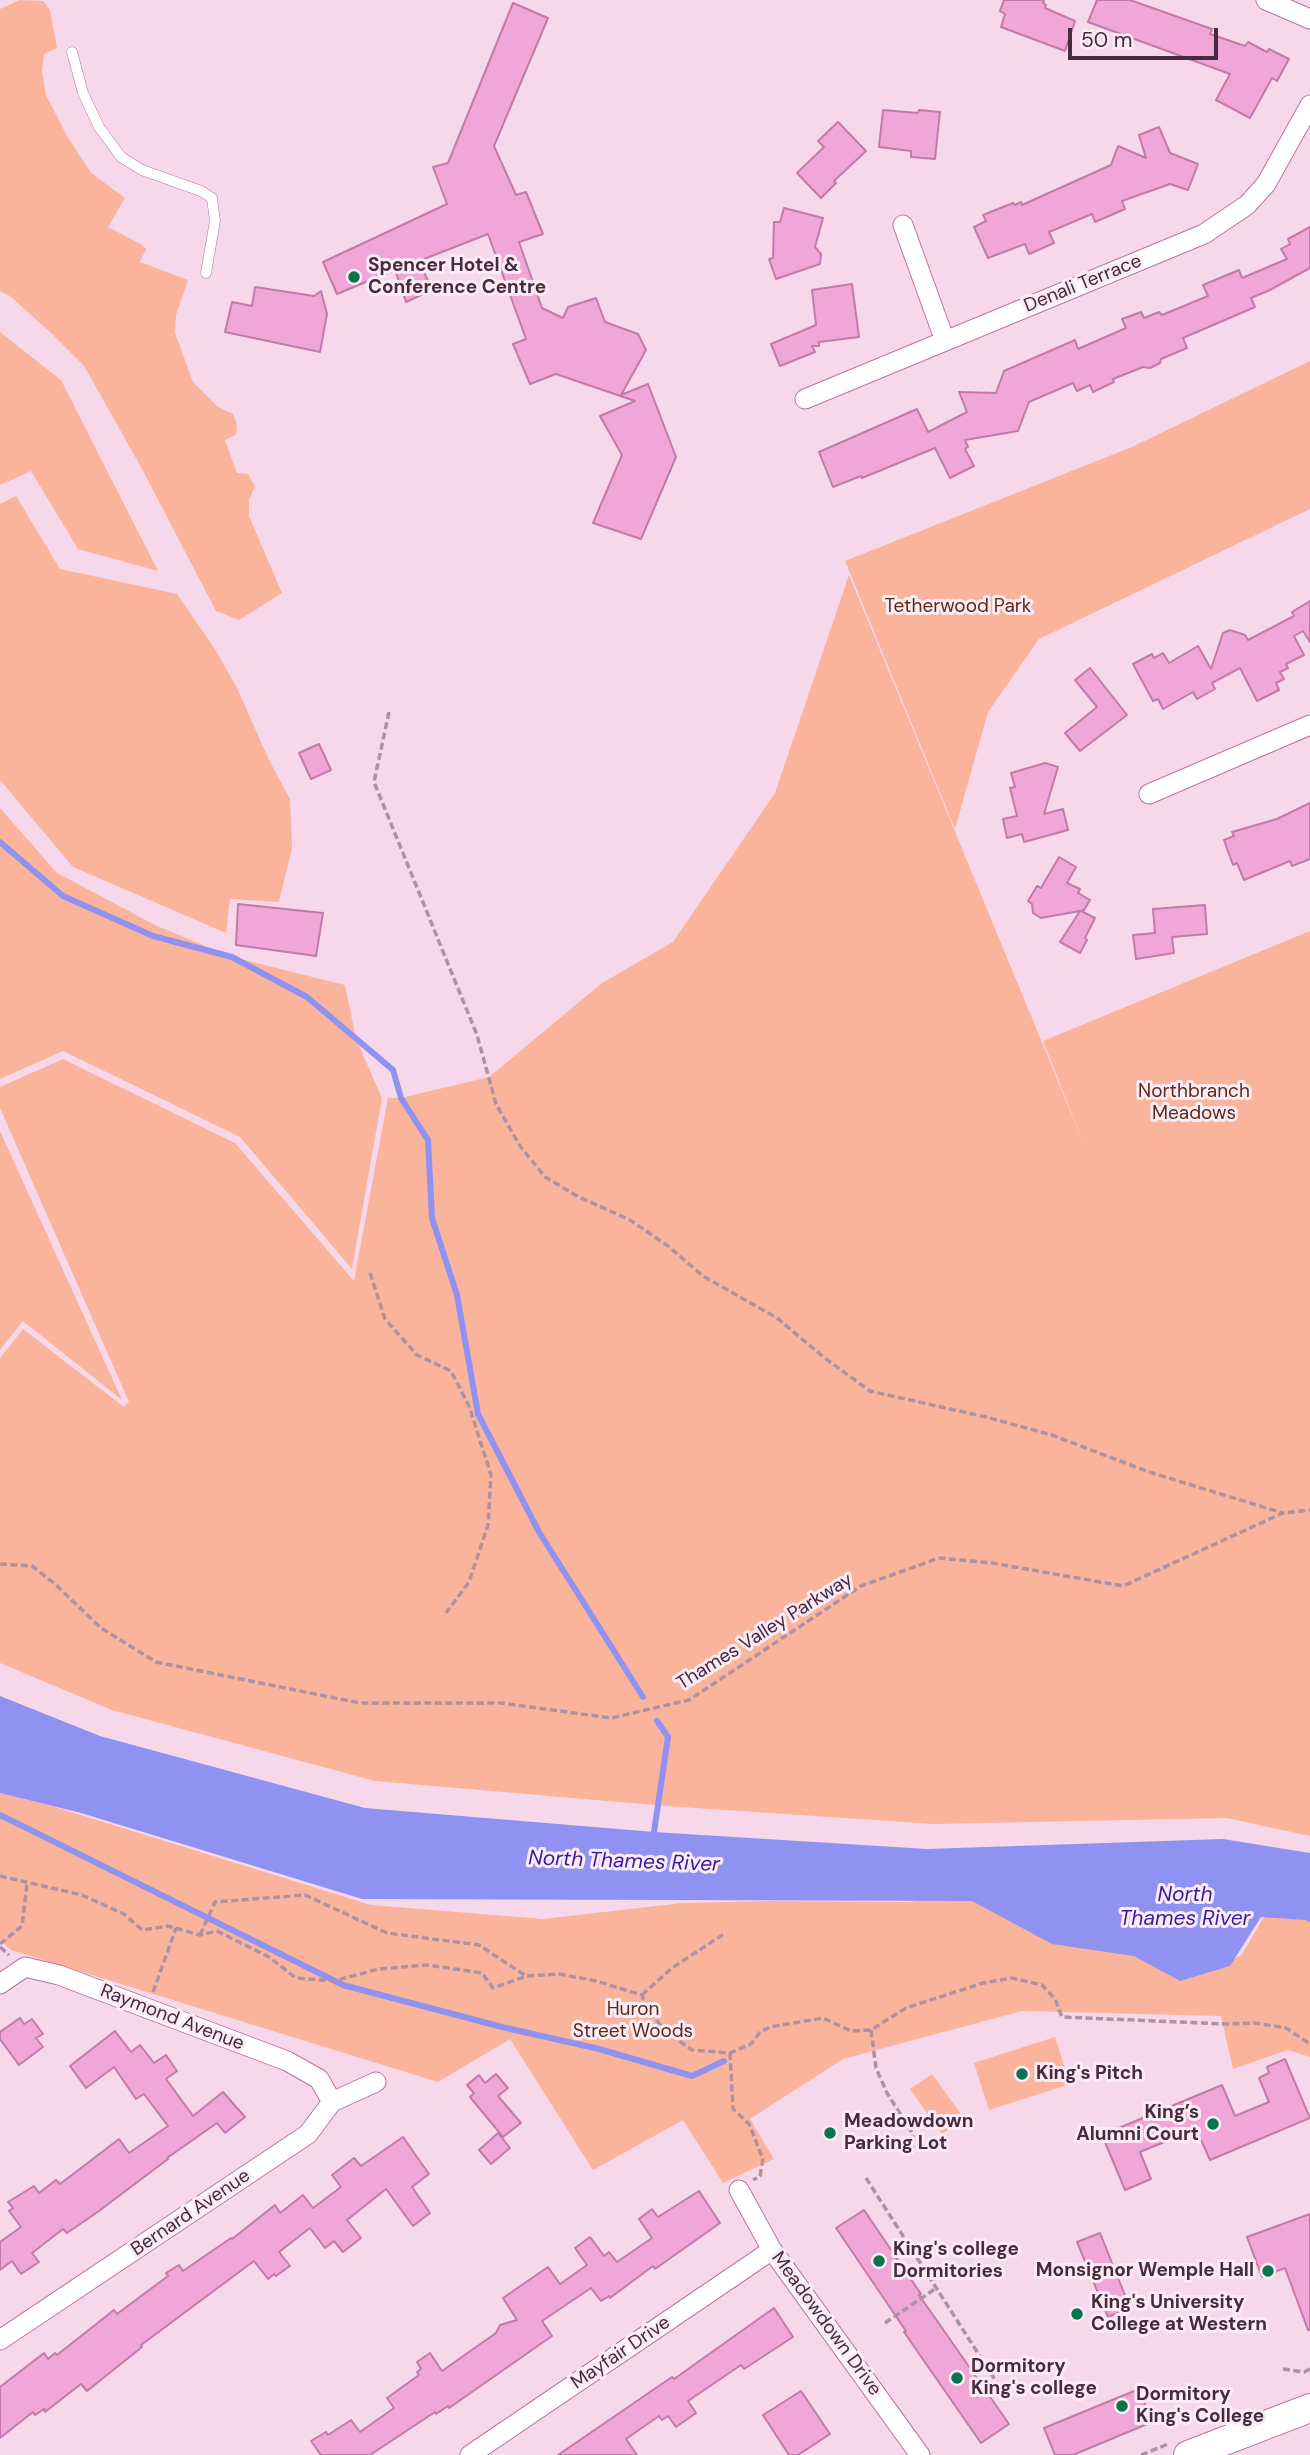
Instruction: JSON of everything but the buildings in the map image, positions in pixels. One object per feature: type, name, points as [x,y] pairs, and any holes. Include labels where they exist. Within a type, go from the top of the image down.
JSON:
[{"type":"street","points":[[1266,0],[1310,19]]},
{"type":"street","name":"Denali Terrace","points":[[804,399],[1204,234],[1247,205],[1266,184],[1310,105]]},
{"type":"street","points":[[903,225],[945,341]]},
{"type":"street","points":[[1149,794],[1310,725]]},
{"type":"street","name":"Raymond Avenue","points":[[0,1984],[25,1967],[59,1975],[287,2061],[319,2079],[332,2102]]},
{"type":"street","name":"Bernard Avenue","points":[[0,2340],[308,2134],[332,2102],[376,2082]]},
{"type":"street","name":"Meadowdown Drive","points":[[739,2190],[772,2250],[920,2455]]},
{"type":"street","name":"Mayfair Drive","points":[[470,2455],[772,2250]]},
{"type":"street","points":[[1188,2455],[1310,2408]]},
{"type":"lane","points":[[72,52],[83,93],[99,127],[121,157],[142,170],[201,191],[212,198],[215,221],[206,273]]},
{"type":"path","points":[[389,712],[374,782],[477,1035],[496,1104],[520,1146],[545,1177],[579,1197],[630,1220],[668,1246],[703,1276],[777,1318],[870,1391],[986,1417],[1052,1436],[1149,1472],[1283,1513]]},
{"type":"path","points":[[370,1273],[385,1319],[417,1354],[451,1371],[469,1405],[491,1475],[488,1525],[469,1582],[446,1613]]},
{"type":"path","name":"Thames Valley Parkway","points":[[0,1564],[32,1566],[101,1628],[156,1662],[360,1703],[501,1703],[611,1718],[689,1700],[862,1586],[939,1558],[992,1563],[1123,1586],[1283,1513],[1310,1510]]},
{"type":"path","points":[[0,1876],[82,1895],[124,1914],[142,1930],[168,1926],[200,1935],[217,1931],[269,1957],[296,1978],[334,1981],[379,1969],[427,1965],[482,1973],[494,1988],[527,1976],[559,1974],[642,1994]]},
{"type":"path","points":[[0,1944],[22,1926],[27,1883]]},
{"type":"path","points":[[200,1935],[215,1902],[305,1895],[387,1933],[479,1945],[527,1976]]},
{"type":"path","points":[[147,2008],[176,1928]]},
{"type":"path","points":[[642,1994],[672,1968],[724,1934]]},
{"type":"path","points":[[642,1994],[645,2004],[664,2030],[692,2050],[730,2053],[751,2044],[760,2032],[770,2027],[823,2018],[851,2031],[871,2030],[906,2008],[983,1983],[1012,1978],[1042,1985],[1055,1998],[1062,2017],[1255,2023],[1286,2028],[1310,2044]]},
{"type":"path","points":[[871,2030],[876,2068],[887,2093],[913,2134],[914,2145],[910,2148]]},
{"type":"path","points":[[730,2053],[733,2109],[749,2124],[764,2159],[760,2176],[739,2190]]},
{"type":"path","points":[[866,2178],[1006,2397]]},
{"type":"path","points":[[885,2323],[935,2288]]},
{"type":"path","points":[[1283,2369],[1304,2372],[1310,2369]]},
{"type":"green space","points":[[20,0],[43,1],[50,10],[57,48],[44,54],[42,71],[46,95],[67,136],[91,173],[125,198],[108,227],[146,249],[140,262],[188,280],[176,315],[175,333],[193,382],[218,407],[233,414],[236,421],[235,435],[225,440],[237,473],[248,474],[255,486],[249,500],[249,516],[282,593],[239,620],[216,611],[141,467],[84,366],[10,296],[0,291],[0,9]]},
{"type":"green space","points":[[0,332],[61,380],[158,571],[78,549],[31,471],[0,485]]},
{"type":"green space","name":"Tetherwood Park","points":[[1310,361],[1310,509],[1039,639],[988,712],[955,829],[845,561],[1132,447]]},
{"type":"green space","points":[[16,496],[60,569],[177,594],[215,649],[237,688],[269,760],[290,799],[292,848],[279,902],[230,899],[226,933],[73,867],[0,780],[0,504]]},
{"type":"green space","name":"Northbranch Meadows","points":[[849,575],[1086,1149],[1043,1041],[1310,931],[1310,1836],[1227,1818],[934,1824],[666,1806],[375,1781],[112,1710],[0,1663],[0,1358],[23,1329],[124,1407],[129,1402],[0,1108],[0,1087],[63,1059],[235,1143],[354,1281],[388,1098],[401,1098],[489,1077],[602,983],[673,942],[775,793]]},
{"type":"green space","points":[[0,808],[57,873],[157,926],[232,957],[345,985],[356,1039],[382,1098],[352,1269],[240,1137],[63,1051],[0,1079]]},
{"type":"green space","points":[[0,1131],[122,1400],[23,1321],[0,1350]]},
{"type":"green space","name":"Huron Street Woods","points":[[0,1793],[52,1806],[371,1905],[543,1919],[682,1903],[909,1902],[978,1891],[1139,1947],[1187,1972],[1241,1956],[1268,1910],[1310,1910],[1310,2057],[1288,2050],[1233,2069],[1221,2016],[1022,2011],[843,2059],[750,2119],[774,2159],[723,2183],[683,2120],[593,2170],[510,2039],[438,2082],[11,1950],[0,1940]]},
{"type":"green space","name":"King's Pitch","points":[[1055,2037],[1070,2084],[989,2110],[974,2063]]},
{"type":"green space","points":[[932,2074],[964,2118],[942,2134],[910,2089]]},
{"type":"water","name":"North Thames River","points":[[0,1696],[100,1736],[365,1808],[654,1832],[927,1849],[1223,1839],[1310,1853],[1310,1922],[1261,1917],[1230,1966],[1180,1981],[1134,1956],[1052,1944],[972,1901],[362,1899],[81,1813],[0,1793]]},
{"type":"waterway","points":[[0,842],[63,896],[153,936],[232,957],[307,997],[393,1070],[401,1098],[428,1140],[432,1218],[457,1295],[478,1414],[539,1532],[643,1697]]},
{"type":"waterway","points":[[654,1832],[668,1737],[657,1721]]},
{"type":"waterway","points":[[0,1815],[343,1985],[502,2027],[599,2049],[692,2076],[724,2061]]},
{"type":"place","name":"Spencer Hotel & Conference Centre","points":[[354,277]]},
{"type":"place","name":"King's Pitch","points":[[1022,2074]]},
{"type":"place","name":"King’s Alumni Court","points":[[1213,2124]]},
{"type":"place","name":"Meadowdown Parking Lot","points":[[830,2133]]},
{"type":"place","name":"King's college Dormitories","points":[[879,2261]]},
{"type":"place","name":"Monsignor Wemple Hall","points":[[1268,2271]]},
{"type":"place","name":"King's University College at Western","points":[[1077,2314]]},
{"type":"place","name":"Dormitory King's college","points":[[957,2378]]},
{"type":"place","name":"Dormitory King's College","points":[[1122,2406]]}]
